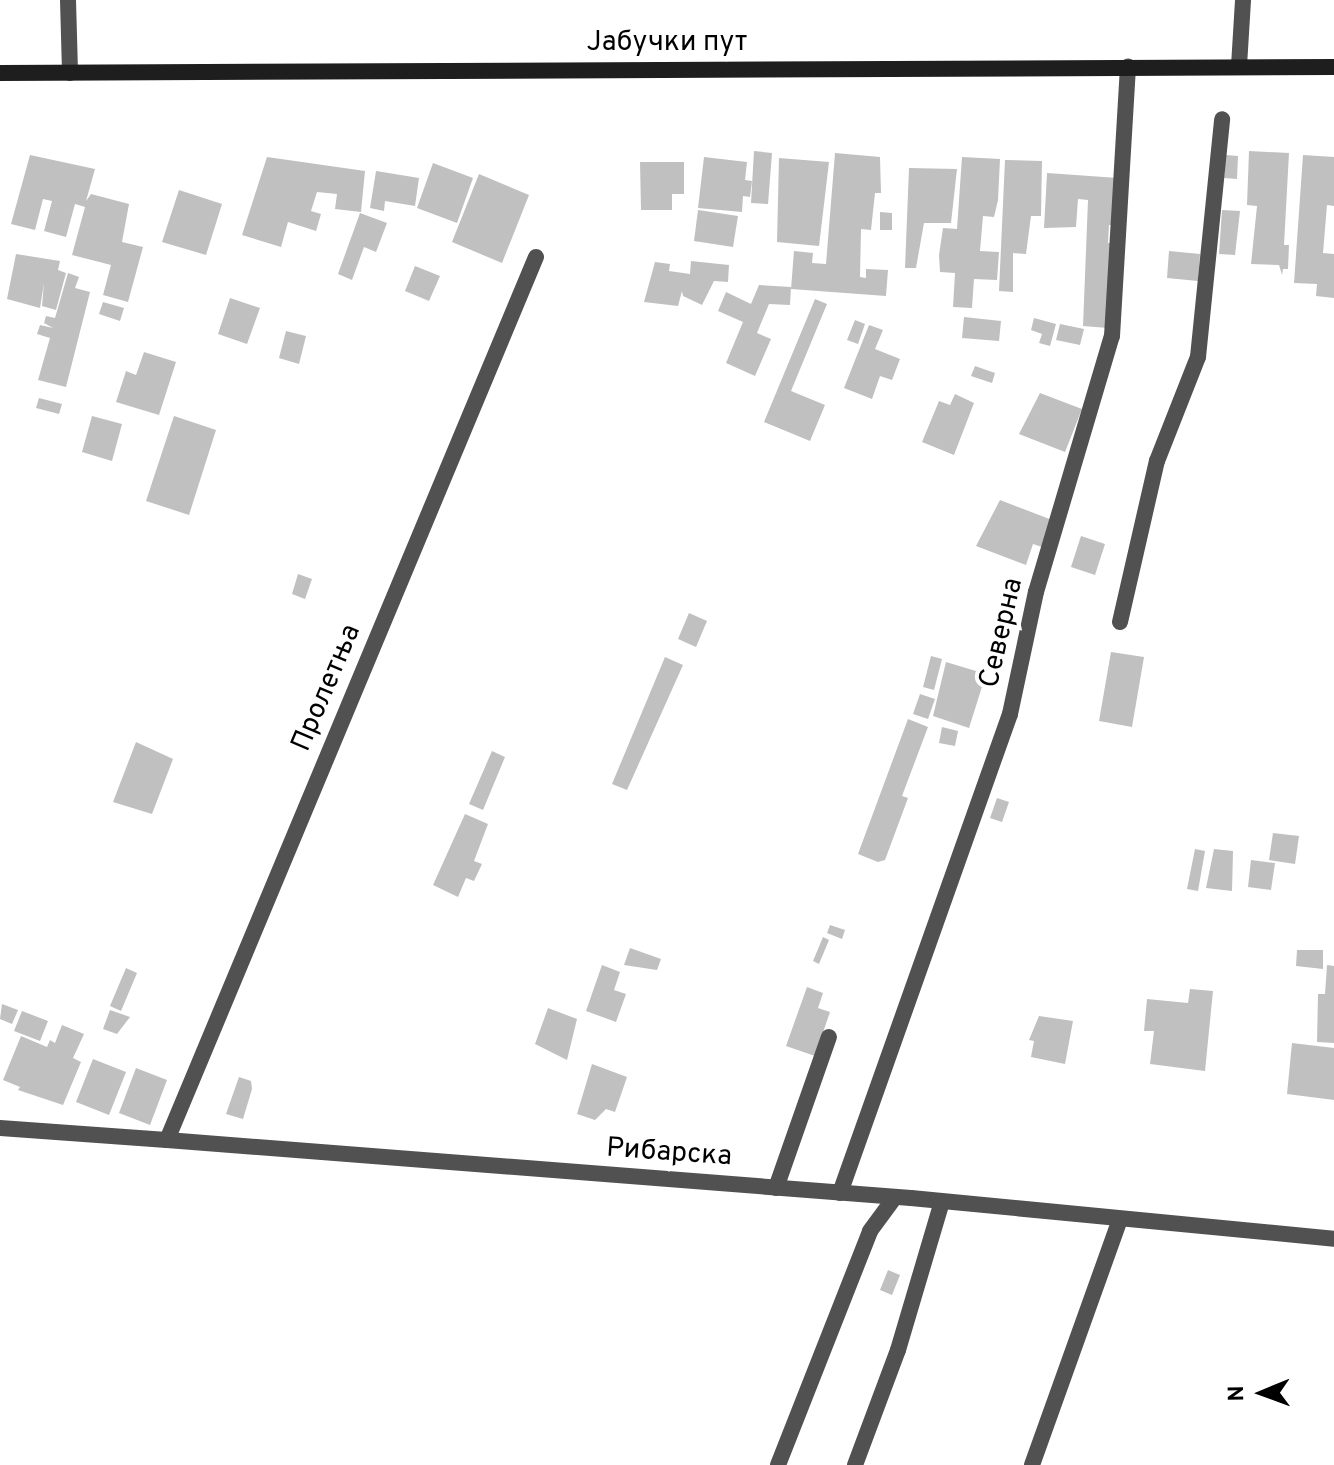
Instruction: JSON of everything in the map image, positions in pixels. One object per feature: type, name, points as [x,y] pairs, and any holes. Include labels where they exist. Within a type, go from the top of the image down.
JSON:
[{"type":"main road","name":"Јабучки пут","points":[[0,73],[1334,67]]},
{"type":"street","points":[[68,0],[70,73]]},
{"type":"street","points":[[1239,66],[1243,0]]},
{"type":"street","name":"Северна","points":[[840,1193],[1010,714],[1036,592],[1112,336],[1128,66]]},
{"type":"street","points":[[1120,622],[1157,461],[1198,357],[1222,119]]},
{"type":"street","name":"Пролетња","points":[[167,1140],[536,257]]},
{"type":"street","points":[[776,1188],[829,1037]]},
{"type":"street","name":"Рибарска","points":[[0,1128],[895,1197],[1334,1239]]},
{"type":"street","points":[[778,1465],[870,1231],[895,1197]]},
{"type":"street","points":[[855,1465],[898,1350],[942,1201]]},
{"type":"street","points":[[1032,1465],[1120,1219]]},
{"type":"building","points":[[754,151],[772,153],[768,204],[751,203]]},
{"type":"building","points":[[1249,151],[1289,153],[1284,245],[1289,245],[1288,269],[1283,269],[1282,275],[1279,265],[1251,264],[1257,206],[1247,205]]},
{"type":"building","points":[[835,153],[880,157],[881,193],[875,193],[871,230],[861,229],[860,277],[866,278],[866,269],[888,270],[886,296],[791,289],[794,251],[813,253],[812,263],[826,264]]},
{"type":"building","points":[[30,155],[95,169],[86,201],[91,194],[129,204],[122,242],[143,247],[128,302],[103,295],[111,265],[72,255],[85,207],[75,204],[66,237],[44,231],[52,201],[43,199],[35,230],[11,224]]},
{"type":"building","points":[[1226,155],[1238,156],[1237,179],[1224,178]]},
{"type":"building","points":[[1303,155],[1334,157],[1334,206],[1327,205],[1323,253],[1334,254],[1334,298],[1316,296],[1317,284],[1294,283]]},
{"type":"building","points":[[267,157],[365,171],[361,212],[335,209],[337,194],[317,192],[311,211],[321,214],[316,231],[288,222],[281,247],[242,235]]},
{"type":"building","points":[[704,157],[747,162],[745,180],[752,181],[750,197],[743,196],[742,212],[698,208]]},
{"type":"building","points":[[962,157],[1000,159],[998,200],[994,217],[983,216],[980,251],[999,252],[997,280],[974,279],[972,308],[953,307],[955,273],[940,272],[943,228],[957,229]]},
{"type":"building","points":[[779,158],[829,162],[819,246],[777,242]]},
{"type":"building","points":[[1005,160],[1042,161],[1041,216],[1031,216],[1026,254],[1013,253],[1013,292],[999,291]]},
{"type":"building","points":[[640,162],[684,162],[684,194],[672,194],[672,210],[641,210]]},
{"type":"building","points":[[433,163],[473,178],[457,223],[417,208]]},
{"type":"building","points":[[909,168],[957,169],[951,223],[924,223],[916,268],[905,268]]},
{"type":"building","points":[[376,171],[419,178],[415,206],[385,201],[384,211],[370,208]]},
{"type":"building","points":[[1047,173],[1118,178],[1116,225],[1109,225],[1108,243],[1113,243],[1108,328],[1083,326],[1088,200],[1078,199],[1076,227],[1044,228]]},
{"type":"building","points":[[479,174],[529,195],[502,263],[452,242]]},
{"type":"building","points":[[179,190],[222,204],[206,255],[162,242]]},
{"type":"building","points":[[698,210],[738,216],[733,247],[694,241]]},
{"type":"building","points":[[1222,210],[1240,211],[1235,255],[1219,254]]},
{"type":"building","points":[[880,212],[892,213],[892,230],[880,230]]},
{"type":"building","points":[[360,213],[387,223],[376,252],[364,247],[352,280],[338,274]]},
{"type":"building","points":[[1169,251],[1200,254],[1198,281],[1167,278]]},
{"type":"building","points":[[16,254],[60,261],[58,270],[66,273],[56,310],[42,306],[44,283],[40,308],[7,299]]},
{"type":"building","points":[[691,261],[729,265],[728,282],[714,281],[702,305],[683,296],[682,291],[678,306],[644,302],[655,262],[670,264],[669,271],[690,274]]},
{"type":"building","points":[[415,266],[440,276],[429,301],[405,291]]},
{"type":"building","points":[[68,273],[79,277],[75,288],[90,292],[66,387],[38,380],[50,338],[37,334],[40,325],[53,328],[44,323],[46,316],[55,318]]},
{"type":"building","points":[[759,285],[791,287],[790,305],[769,304],[757,333],[771,339],[755,376],[726,363],[743,322],[718,311],[726,292],[751,304]]},
{"type":"building","points":[[230,298],[260,308],[247,344],[218,334]]},
{"type":"building","points":[[815,299],[827,304],[791,391],[825,405],[810,441],[764,422]]},
{"type":"building","points":[[103,302],[124,308],[120,321],[99,314]]},
{"type":"building","points":[[964,317],[1001,321],[999,341],[962,338]]},
{"type":"building","points":[[1034,318],[1056,324],[1050,346],[1039,343],[1042,334],[1031,330]]},
{"type":"building","points":[[855,320],[865,324],[858,344],[847,340]]},
{"type":"building","points":[[1060,324],[1084,329],[1080,345],[1056,340]]},
{"type":"building","points":[[869,325],[883,330],[875,349],[900,359],[892,380],[880,376],[872,399],[844,388]]},
{"type":"building","points":[[286,331],[306,336],[299,364],[279,358]]},
{"type":"building","points":[[144,352],[176,362],[159,415],[116,402],[126,371],[136,375]]},
{"type":"building","points":[[975,366],[995,373],[992,383],[971,376]]},
{"type":"building","points":[[1040,393],[1082,409],[1065,452],[1019,434]]},
{"type":"building","points":[[955,394],[974,403],[954,455],[922,442],[939,401],[950,405]]},
{"type":"building","points":[[39,398],[62,404],[59,414],[36,408]]},
{"type":"building","points":[[92,416],[122,424],[112,461],[82,452]]},
{"type":"building","points":[[174,416],[216,430],[189,515],[146,501]]},
{"type":"building","points":[[1000,500],[1052,520],[1042,547],[1033,544],[1026,565],[976,546]]},
{"type":"building","points":[[1081,536],[1105,544],[1095,575],[1071,567]]},
{"type":"building","points":[[298,574],[312,579],[305,599],[292,594]]},
{"type":"building","points":[[689,613],[707,621],[696,647],[678,639]]},
{"type":"building","points":[[1111,652],[1144,657],[1132,727],[1099,721]]},
{"type":"building","points":[[931,656],[942,659],[934,690],[923,687]]},
{"type":"building","points":[[665,657],[683,665],[627,790],[612,784]]},
{"type":"building","points":[[946,662],[986,674],[969,728],[933,716]]},
{"type":"building","points":[[920,694],[935,699],[928,719],[913,714]]},
{"type":"building","points":[[908,719],[928,727],[902,796],[908,798],[885,860],[878,862],[858,854]]},
{"type":"building","points":[[942,727],[958,731],[955,746],[939,743]]},
{"type":"building","points":[[136,742],[173,759],[152,814],[113,802]]},
{"type":"building","points":[[492,751],[505,757],[483,810],[469,804]]},
{"type":"building","points":[[997,798],[1009,802],[1002,822],[990,818]]},
{"type":"building","points":[[465,814],[488,824],[474,861],[482,864],[474,881],[466,878],[458,897],[433,885]]},
{"type":"building","points":[[1273,833],[1299,836],[1295,864],[1269,860]]},
{"type":"building","points":[[1195,849],[1205,851],[1198,891],[1187,889]]},
{"type":"building","points":[[1214,849],[1233,851],[1232,891],[1206,888]]},
{"type":"building","points":[[1251,860],[1275,863],[1271,890],[1248,887]]},
{"type":"building","points":[[830,925],[845,930],[842,939],[827,933]]},
{"type":"building","points":[[823,937],[829,940],[819,964],[813,961]]},
{"type":"building","points":[[630,948],[661,959],[657,970],[624,965]]},
{"type":"building","points":[[1297,950],[1323,950],[1323,969],[1296,966]]},
{"type":"building","points":[[602,965],[620,972],[614,990],[626,994],[616,1022],[586,1011]]},
{"type":"building","points":[[1327,965],[1334,966],[1334,1043],[1317,1042],[1318,994],[1325,994]]},
{"type":"building","points":[[126,968],[137,973],[121,1011],[110,1006]]},
{"type":"building","points":[[807,987],[823,993],[818,1008],[830,1012],[815,1056],[786,1046]]},
{"type":"building","points":[[1190,989],[1213,991],[1205,1071],[1150,1064],[1154,1031],[1144,1031],[1147,999],[1188,1003]]},
{"type":"building","points":[[2,1004],[18,1010],[12,1024],[0,1019]]},
{"type":"building","points":[[548,1008],[577,1019],[567,1060],[535,1044]]},
{"type":"building","points":[[110,1010],[130,1017],[117,1034],[103,1029]]},
{"type":"building","points":[[22,1011],[48,1021],[40,1041],[14,1031]]},
{"type":"building","points":[[1039,1016],[1073,1021],[1065,1064],[1031,1057],[1034,1041],[1029,1040]]},
{"type":"building","points":[[62,1025],[84,1034],[73,1058],[81,1062],[63,1105],[18,1090],[20,1087],[3,1080],[21,1036],[47,1047],[50,1040],[55,1043]]},
{"type":"building","points":[[1292,1043],[1334,1048],[1334,1100],[1287,1094]]},
{"type":"building","points":[[93,1059],[126,1072],[109,1115],[76,1102]]},
{"type":"building","points":[[592,1064],[627,1077],[615,1112],[606,1109],[595,1120],[577,1114]]},
{"type":"building","points":[[136,1068],[167,1080],[150,1125],[119,1113]]},
{"type":"building","points":[[239,1077],[251,1081],[252,1089],[243,1119],[226,1114]]},
{"type":"building","points":[[888,1270],[900,1275],[892,1295],[880,1290]]}]
